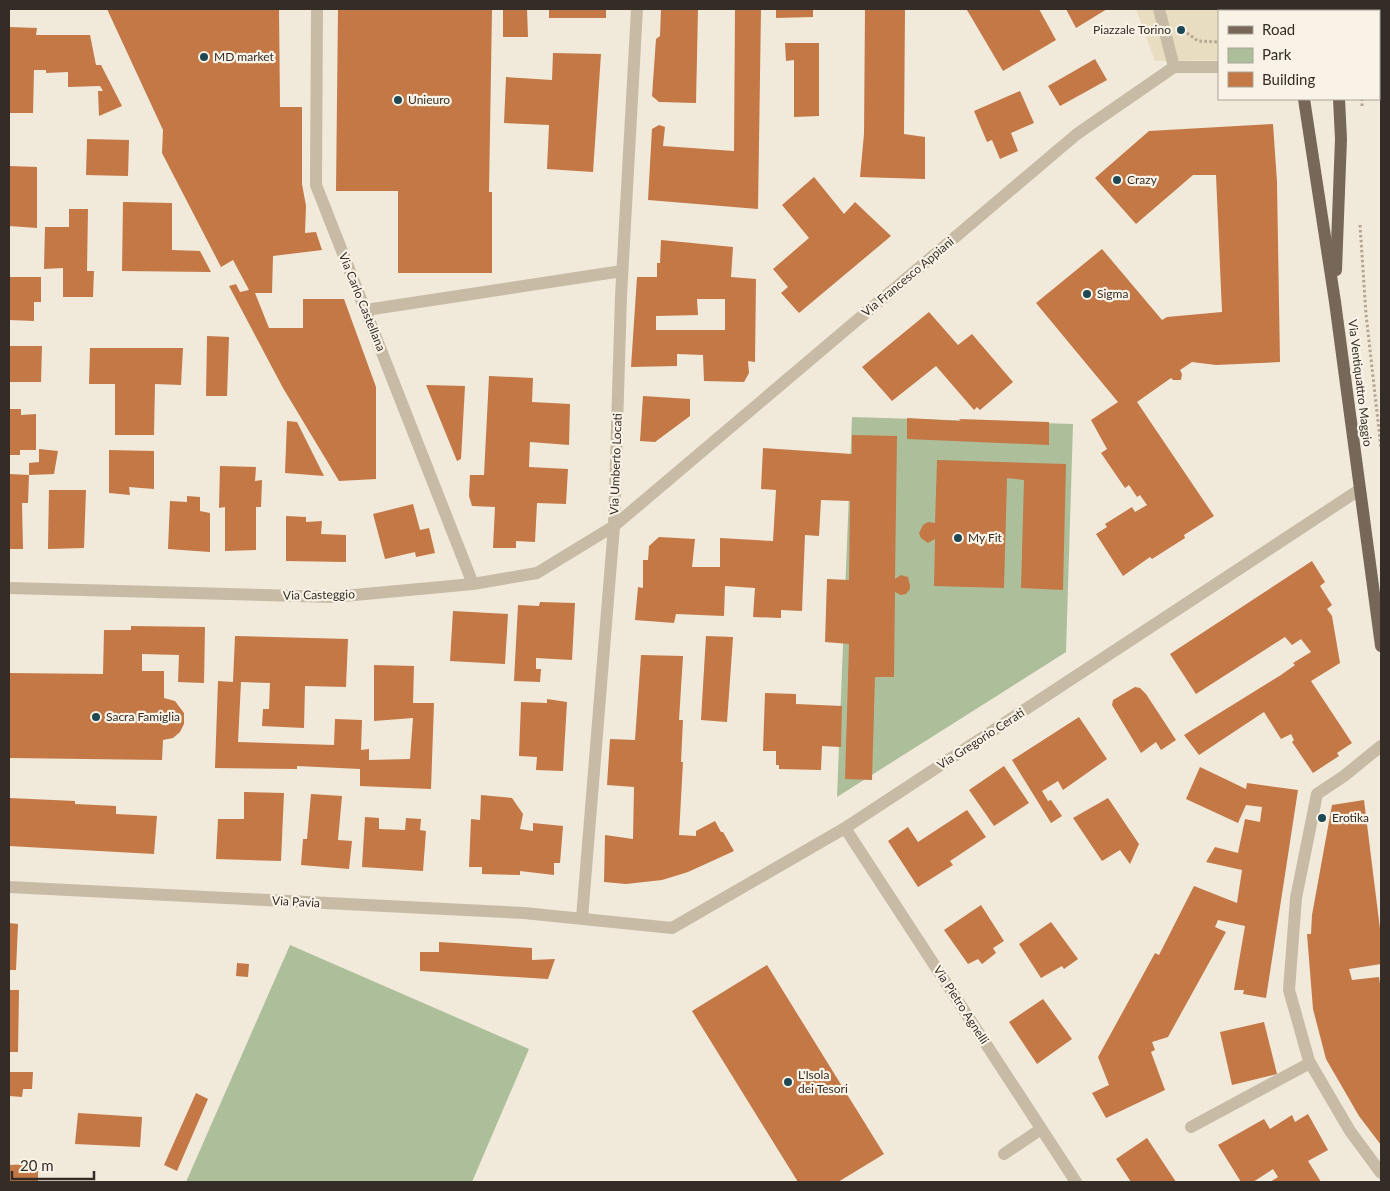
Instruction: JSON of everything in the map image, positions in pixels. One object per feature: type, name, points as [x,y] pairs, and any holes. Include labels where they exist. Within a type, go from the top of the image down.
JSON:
[{"type":"main road","name":"Via Ventiquattro Maggio","points":[[1304,100],[1335,302],[1381,646]]},
{"type":"main road","name":"Via Ventiquattro Maggio","points":[[1335,302],[1341,138],[1339,100]]},
{"type":"street","name":"Via Carlo Castellana","points":[[317,9],[316,185],[473,584]]},
{"type":"street","name":"Via Umberto Locati","points":[[582,918],[614,526],[622,271],[637,9]]},
{"type":"street","points":[[1159,9],[1174,68],[1218,67]]},
{"type":"street","name":"Via Francesco Appiani","points":[[614,526],[1077,134],[1174,68]]},
{"type":"street","points":[[1341,138],[1345,100]]},
{"type":"street","points":[[366,310],[622,271]]},
{"type":"street","name":"Via Gregorio Cerati","points":[[582,918],[672,928],[846,828],[1359,490]]},
{"type":"street","name":"Via Casteggio","points":[[9,588],[332,597],[473,584],[537,573],[614,526]]},
{"type":"street","points":[[1381,746],[1344,776],[1317,794],[1296,898],[1289,990],[1310,1063],[1350,1132],[1381,1174]]},
{"type":"street","name":"Via Pietro Agnelli","points":[[846,828],[1076,1182]]},
{"type":"street","name":"Via Pavia","points":[[9,887],[582,918]]},
{"type":"street","points":[[1191,1127],[1310,1063]]},
{"type":"street","points":[[1004,1154],[1042,1129]]},
{"type":"path","points":[[1184,29],[1187,34],[1198,41],[1218,42]]},
{"type":"path","points":[[1362,100],[1362,109]]},
{"type":"path","points":[[1360,217],[1366,314],[1381,448]]},
{"type":"green space","name":"My Fit","points":[[852,417],[1073,424],[1066,652],[837,797]]},
{"type":"green space","points":[[290,945],[529,1049],[472,1182],[186,1182]]},
{"type":"shaded area","name":"Piazzale Torino","points":[[1136,9],[1381,9],[1380,50],[1380,10],[1218,10],[1218,60],[1155,61]]},
{"type":"building","points":[[107,9],[279,9],[280,107],[302,107],[302,184],[306,206],[305,233],[316,232],[322,250],[273,256],[272,293],[255,293],[269,328],[303,328],[303,299],[344,299],[376,387],[376,479],[339,481],[283,388],[229,286],[236,284],[240,292],[249,290],[233,260],[221,267],[162,153],[163,130]]},
{"type":"building","name":"Unieuro","points":[[338,9],[492,9],[489,192],[492,192],[492,273],[398,273],[398,191],[336,191]]},
{"type":"building","points":[[503,9],[527,9],[528,37],[503,37]]},
{"type":"building","points":[[549,9],[606,9],[606,18],[549,18]]},
{"type":"building","points":[[661,9],[698,9],[696,103],[659,102],[652,96],[656,39],[660,36]]},
{"type":"building","points":[[735,9],[761,9],[758,209],[648,200],[652,129],[659,125],[665,127],[663,146],[734,151]]},
{"type":"building","points":[[776,9],[813,9],[813,17],[776,18]]},
{"type":"building","points":[[865,9],[905,9],[904,134],[925,137],[925,179],[860,177],[864,134]]},
{"type":"building","points":[[1039,9],[1056,40],[1003,71],[967,10]]},
{"type":"building","points":[[1066,9],[1107,9],[1076,28]]},
{"type":"building","points":[[9,27],[37,28],[36,35],[90,35],[96,65],[101,65],[122,106],[99,116],[98,91],[103,91],[100,86],[68,87],[68,72],[46,73],[46,70],[34,70],[33,113],[9,113]]},
{"type":"building","points":[[785,43],[819,43],[819,116],[794,117],[794,60],[786,61]]},
{"type":"building","points":[[553,53],[601,54],[593,172],[547,169],[549,125],[504,123],[506,77],[552,80]]},
{"type":"building","points":[[1095,59],[1107,80],[1060,106],[1048,86]]},
{"type":"building","points":[[1020,91],[1034,123],[1011,133],[1018,151],[1000,159],[992,140],[987,142],[974,111]]},
{"type":"building","points":[[1273,124],[1277,182],[1280,362],[1216,365],[1192,362],[1180,370],[1182,374],[1181,380],[1173,380],[1171,378],[1137,402],[1214,516],[1184,535],[1185,538],[1152,559],[1150,557],[1123,576],[1096,534],[1107,527],[1105,524],[1132,507],[1135,512],[1147,505],[1140,495],[1137,497],[1129,485],[1125,488],[1101,453],[1107,449],[1091,420],[1118,402],[1036,303],[1102,249],[1162,320],[1167,317],[1222,312],[1216,175],[1193,175],[1136,224],[1095,178],[1149,131]]},
{"type":"building","points":[[87,139],[129,140],[128,176],[86,175]]},
{"type":"building","points":[[9,166],[37,167],[37,228],[9,226]]},
{"type":"building","points":[[814,177],[844,214],[855,202],[891,236],[799,313],[781,293],[788,287],[773,269],[809,238],[782,205]]},
{"type":"building","points":[[123,202],[172,203],[172,250],[200,251],[211,272],[122,271]]},
{"type":"building","points":[[69,209],[88,209],[87,271],[94,271],[93,297],[63,297],[63,268],[44,269],[45,227],[69,227]]},
{"type":"building","points":[[661,240],[733,247],[731,277],[756,279],[755,362],[748,361],[749,373],[744,382],[704,381],[703,355],[677,354],[677,366],[631,367],[637,277],[657,277],[657,263],[660,263]],"holes":[[[697,299],[725,299],[725,330],[656,330],[656,316],[698,315]]]},
{"type":"building","points":[[9,277],[41,277],[41,302],[34,302],[34,321],[9,320]]},
{"type":"building","points":[[929,312],[958,345],[972,334],[1013,382],[980,410],[977,407],[974,410],[936,366],[892,401],[862,367]]},
{"type":"building","points":[[207,336],[229,337],[227,396],[206,396]]},
{"type":"building","points":[[9,346],[42,346],[41,382],[9,382]]},
{"type":"building","points":[[90,348],[183,348],[181,385],[155,384],[154,435],[115,435],[115,384],[89,384]]},
{"type":"building","points":[[489,376],[533,378],[532,402],[570,404],[569,445],[530,442],[529,467],[568,469],[566,504],[537,503],[535,542],[516,541],[516,548],[493,548],[495,507],[472,506],[469,496],[470,475],[484,475]]},
{"type":"building","points":[[426,385],[465,386],[461,459],[457,461]]},
{"type":"building","points":[[643,396],[690,399],[690,416],[655,442],[640,441]]},
{"type":"building","points":[[9,409],[21,409],[21,415],[36,414],[36,450],[20,450],[20,455],[9,455]]},
{"type":"building","points":[[907,418],[1049,422],[1049,445],[907,439]]},
{"type":"building","points":[[287,421],[297,422],[324,476],[285,473]]},
{"type":"building","points":[[852,435],[897,436],[895,579],[901,575],[908,577],[910,585],[910,589],[906,594],[901,595],[895,592],[894,677],[875,677],[872,780],[845,779],[849,644],[825,642],[827,579],[849,580],[850,501],[821,500],[819,536],[805,535],[802,611],[781,610],[781,618],[753,617],[755,588],[725,586],[724,616],[676,614],[674,623],[635,620],[638,587],[643,588],[643,560],[648,560],[649,546],[659,537],[695,539],[692,567],[720,567],[720,538],[773,541],[776,490],[761,489],[763,448],[852,454]]},
{"type":"building","points":[[39,449],[58,451],[54,474],[29,475],[29,463],[39,462]]},
{"type":"building","points":[[109,450],[154,451],[154,489],[129,487],[130,495],[109,493]]},
{"type":"building","points":[[937,460],[1066,464],[1063,590],[1021,588],[1024,480],[1007,478],[1004,588],[934,586],[935,539],[928,543],[921,538],[919,533],[923,525],[928,522],[935,523]]},
{"type":"building","points":[[220,466],[256,467],[255,481],[262,480],[261,507],[256,507],[256,550],[225,551],[225,507],[219,508]]},
{"type":"building","points":[[9,474],[29,475],[28,503],[22,503],[23,549],[9,549]]},
{"type":"building","points":[[49,490],[86,490],[84,548],[48,549]]},
{"type":"building","points":[[187,496],[200,497],[200,511],[210,513],[210,552],[168,549],[170,501],[187,502]]},
{"type":"building","points":[[413,504],[420,530],[429,528],[435,553],[416,557],[415,552],[385,559],[373,514]]},
{"type":"building","points":[[286,516],[306,517],[306,522],[322,521],[321,534],[346,535],[346,562],[286,561]]},
{"type":"building","points":[[1312,561],[1325,582],[1320,586],[1332,605],[1327,609],[1332,616],[1340,663],[1311,681],[1352,743],[1337,753],[1339,756],[1313,773],[1292,742],[1294,740],[1291,734],[1281,739],[1264,712],[1199,755],[1184,735],[1281,675],[1295,665],[1293,663],[1311,652],[1301,639],[1292,645],[1285,637],[1196,694],[1170,654]]},
{"type":"building","points":[[540,602],[575,603],[572,660],[536,658],[536,669],[541,669],[540,682],[514,681],[518,605],[539,606]]},
{"type":"building","points":[[453,611],[508,614],[505,664],[450,661]]},
{"type":"building","points":[[131,626],[205,627],[204,683],[178,682],[179,655],[142,654],[142,671],[164,671],[164,698],[175,701],[184,713],[184,724],[180,732],[173,738],[163,740],[162,760],[9,758],[9,673],[103,674],[104,630],[131,630]]},
{"type":"building","points":[[235,636],[348,639],[346,687],[305,686],[304,728],[262,726],[263,709],[269,709],[270,683],[241,682],[238,742],[334,745],[335,719],[362,720],[361,750],[369,749],[369,760],[410,759],[413,718],[374,721],[374,665],[414,666],[413,703],[434,703],[431,789],[360,786],[360,769],[297,766],[297,769],[215,768],[218,681],[233,682]]},
{"type":"building","points":[[706,636],[733,637],[727,722],[701,720]]},
{"type":"building","points":[[641,655],[683,656],[679,720],[683,720],[681,762],[683,762],[679,835],[696,836],[696,831],[715,821],[734,851],[688,872],[662,880],[626,884],[604,882],[605,835],[633,839],[634,787],[607,785],[610,739],[635,740]]},
{"type":"building","points":[[1135,687],[1140,688],[1146,694],[1176,740],[1161,750],[1156,742],[1141,753],[1112,705],[1113,700]]},
{"type":"building","points":[[765,693],[796,694],[796,704],[842,706],[841,747],[822,746],[821,770],[779,769],[779,765],[776,765],[776,751],[763,751]]},
{"type":"building","points":[[547,699],[567,702],[563,771],[536,770],[537,757],[519,756],[521,702],[547,703]]},
{"type":"building","points":[[1079,717],[1107,759],[1063,790],[1058,781],[1042,791],[1048,801],[1051,800],[1062,816],[1051,823],[1012,760]]},
{"type":"building","points":[[1004,766],[1029,803],[994,826],[969,790]]},
{"type":"building","points":[[1200,767],[1246,789],[1247,783],[1298,790],[1266,998],[1243,994],[1244,990],[1234,990],[1245,926],[1218,920],[1215,927],[1226,932],[1168,1037],[1152,1042],[1155,1050],[1151,1052],[1165,1090],[1106,1118],[1092,1093],[1109,1085],[1098,1057],[1155,953],[1159,955],[1194,886],[1237,903],[1242,870],[1206,862],[1215,847],[1238,853],[1245,819],[1260,822],[1262,807],[1246,805],[1238,823],[1186,799]]},
{"type":"building","points":[[244,792],[284,793],[281,861],[216,859],[218,819],[244,819]]},
{"type":"building","points":[[311,794],[342,796],[338,840],[352,841],[349,869],[301,865],[303,839],[307,839]]},
{"type":"building","points":[[481,795],[512,798],[523,814],[520,829],[533,831],[533,823],[563,826],[560,863],[554,863],[554,875],[520,871],[520,875],[482,874],[482,867],[469,867],[471,819],[480,820]]},
{"type":"building","points":[[9,798],[75,801],[75,804],[116,806],[116,814],[157,816],[154,854],[9,846]]},
{"type":"building","points":[[1108,798],[1139,844],[1130,864],[1120,850],[1102,861],[1073,818]]},
{"type":"building","points":[[1364,800],[1381,937],[1381,964],[1349,969],[1352,980],[1379,977],[1381,991],[1381,1145],[1359,1116],[1326,1059],[1313,1009],[1307,934],[1311,934],[1312,915],[1332,805]]},
{"type":"building","points":[[967,810],[986,837],[950,861],[953,865],[918,887],[888,841],[908,827],[918,842]]},
{"type":"building","points":[[365,817],[379,818],[379,829],[405,830],[406,818],[421,819],[420,830],[426,831],[423,871],[362,867]]},
{"type":"building","points":[[981,905],[1004,941],[993,948],[996,953],[982,964],[978,959],[968,964],[944,930]]},
{"type":"building","points":[[1051,922],[1078,959],[1064,969],[1062,966],[1041,978],[1019,944]]},
{"type":"building","points":[[9,923],[18,924],[16,970],[9,970]]},
{"type":"building","points":[[439,942],[532,948],[532,960],[555,959],[548,979],[420,971],[420,952],[439,952]]},
{"type":"building","points":[[237,963],[249,964],[248,977],[236,976]]},
{"type":"building","name":"L'Isola dei Tesori","points":[[767,965],[884,1154],[838,1182],[798,1182],[692,1011]]},
{"type":"building","points":[[9,990],[19,990],[18,1052],[9,1052]]},
{"type":"building","points":[[1043,999],[1072,1039],[1037,1064],[1009,1022]]},
{"type":"building","points":[[1264,1022],[1277,1074],[1232,1085],[1220,1032]]},
{"type":"building","points":[[9,1072],[33,1072],[32,1089],[23,1089],[22,1097],[9,1096]]},
{"type":"building","points":[[196,1093],[208,1099],[177,1171],[164,1165]]},
{"type":"building","points":[[78,1113],[142,1117],[140,1147],[75,1144]]},
{"type":"building","points":[[1308,1114],[1328,1150],[1308,1161],[1321,1182],[1270,1182],[1278,1177],[1273,1169],[1253,1182],[1241,1182],[1218,1145],[1264,1119],[1270,1129],[1292,1115],[1295,1122]]},
{"type":"building","points":[[1147,1138],[1176,1182],[1131,1182],[1116,1159]]},
{"type":"building","points":[[29,1164],[29,1171],[38,1171],[38,1182],[9,1182],[9,1165]]},
{"type":"place","name":"Piazzale Torino","points":[[1181,30]]},
{"type":"place","name":"MD market","points":[[204,57]]},
{"type":"place","name":"Unieuro","points":[[398,100]]},
{"type":"place","name":"Crazy","points":[[1117,180]]},
{"type":"place","name":"Sigma","points":[[1087,294]]},
{"type":"place","name":"My Fit","points":[[958,538]]},
{"type":"place","name":"Sacra Famiglia","points":[[96,717]]},
{"type":"place","name":"Erotika","points":[[1322,818]]},
{"type":"place","name":"L'Isola dei Tesori","points":[[788,1082]]}]
